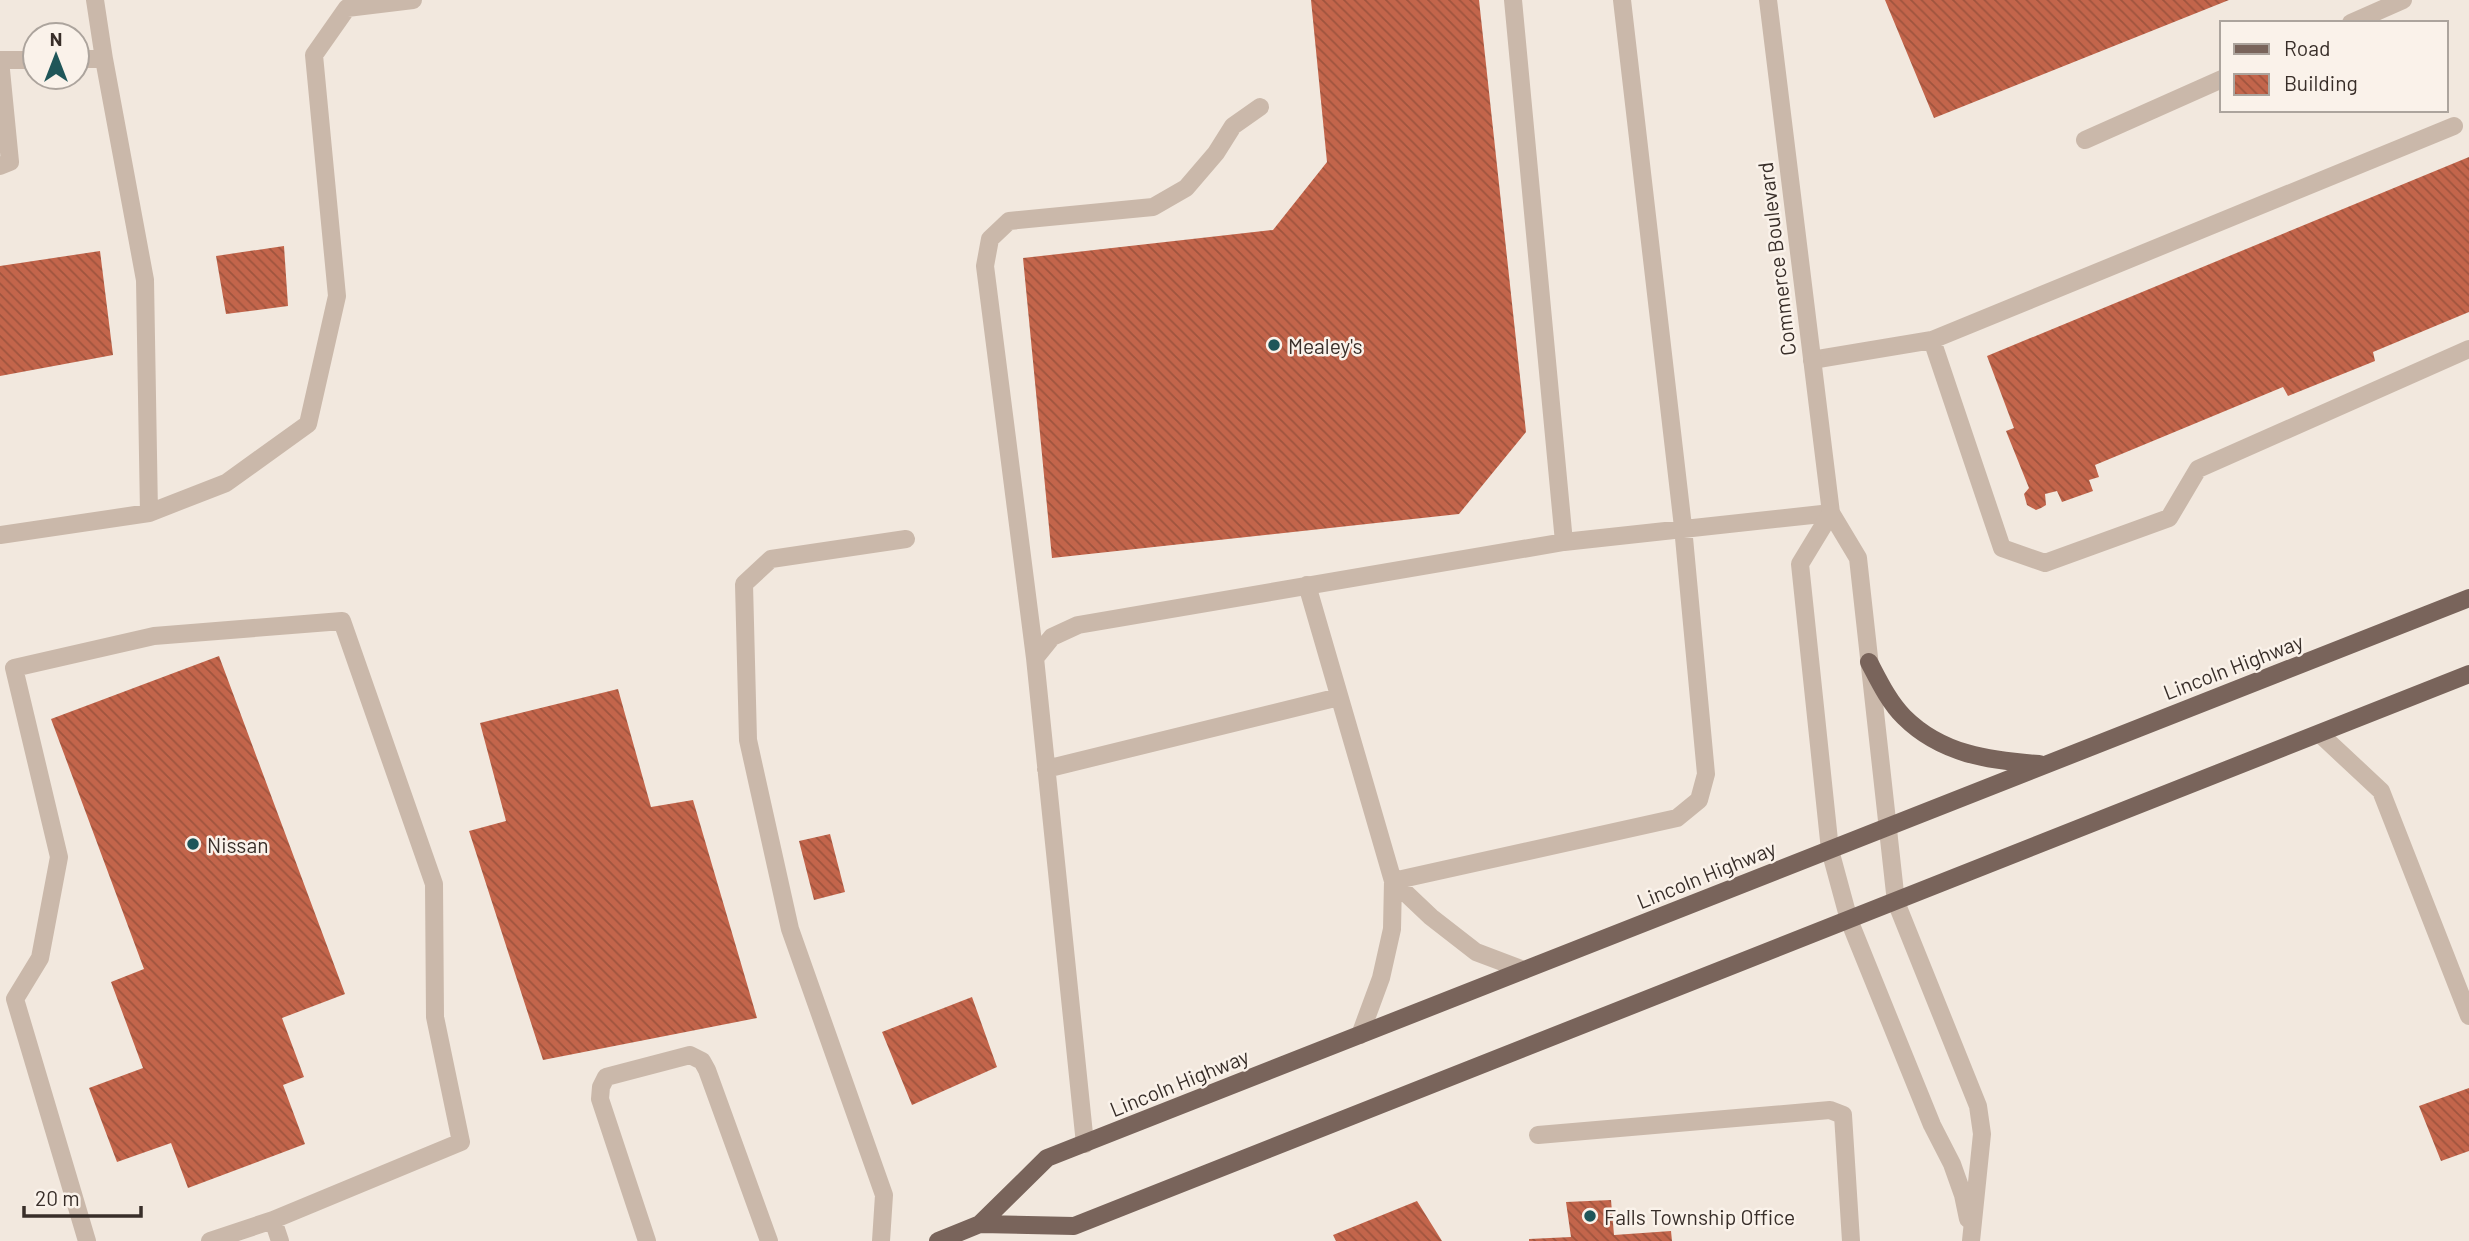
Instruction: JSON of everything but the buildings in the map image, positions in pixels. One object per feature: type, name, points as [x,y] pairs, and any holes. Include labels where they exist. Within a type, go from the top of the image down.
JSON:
[{"type":"main road","name":"Lincoln Highway","points":[[938,1241],[980,1224],[1048,1158],[2469,597]]},
{"type":"main road","points":[[1869,662],[1903,717],[1931,739],[1962,752],[1996,761],[2046,764]]},
{"type":"main road","name":"Lincoln Highway","points":[[980,1224],[1074,1226],[2469,674]]},
{"type":"street","points":[[95,0],[145,280],[149,513]]},
{"type":"street","points":[[0,536],[149,513],[226,483],[308,424],[337,296],[314,55],[347,8],[413,0]]},
{"type":"street","points":[[1513,0],[1564,542]]},
{"type":"street","points":[[1393,881],[1677,818],[1699,800],[1706,774],[1683,527],[1622,0]]},
{"type":"street","name":"Commerce Boulevard","points":[[1768,0],[1831,513],[1858,558],[1896,901],[1978,1106],[1982,1134],[1971,1239]]},
{"type":"street","points":[[2356,21],[2403,0]]},
{"type":"street","points":[[91,59],[104,59]]},
{"type":"street","points":[[0,166],[10,163],[0,60],[21,60]]},
{"type":"street","points":[[2085,140],[2220,80]]},
{"type":"street","points":[[1085,1144],[1035,658],[985,265],[990,239],[1009,221],[1153,206],[1186,188],[1216,153],[1233,125],[1260,107]]},
{"type":"street","points":[[1812,360],[1931,340],[2454,126]]},
{"type":"street","points":[[1931,340],[2002,548],[2045,563],[2169,518],[2198,469],[2469,349]]},
{"type":"street","points":[[1035,658],[1052,637],[1078,625],[1564,542],[1831,513]]},
{"type":"street","points":[[1831,513],[1800,564],[1830,850],[1850,920],[1932,1125],[1952,1164],[1963,1195],[1971,1239]]},
{"type":"street","points":[[881,1241],[884,1195],[790,929],[748,740],[744,584],[771,559],[906,539]]},
{"type":"street","points":[[1307,585],[1393,881],[1392,929],[1381,978],[1360,1035]]},
{"type":"street","points":[[87,1241],[15,999],[40,958],[59,857],[14,668],[153,636],[342,621],[434,884],[435,1017],[461,1142],[273,1220],[210,1241]]},
{"type":"street","points":[[1046,769],[1339,697]]},
{"type":"street","points":[[2320,734],[2381,791],[2469,1016]]},
{"type":"street","points":[[1393,881],[1431,917],[1476,952],[1524,970]]},
{"type":"street","points":[[646,1241],[600,1099],[601,1087],[607,1077],[690,1055],[702,1061],[707,1070],[769,1241]]},
{"type":"street","points":[[1538,1135],[1830,1110],[1843,1115],[1851,1241]]},
{"type":"street","points":[[273,1220],[280,1241]]},
{"type":"place","name":"Mealey's","points":[[1274,345]]},
{"type":"place","name":"Nissan","points":[[193,844]]},
{"type":"place","name":"Falls Township Office","points":[[1590,1216]]}]
